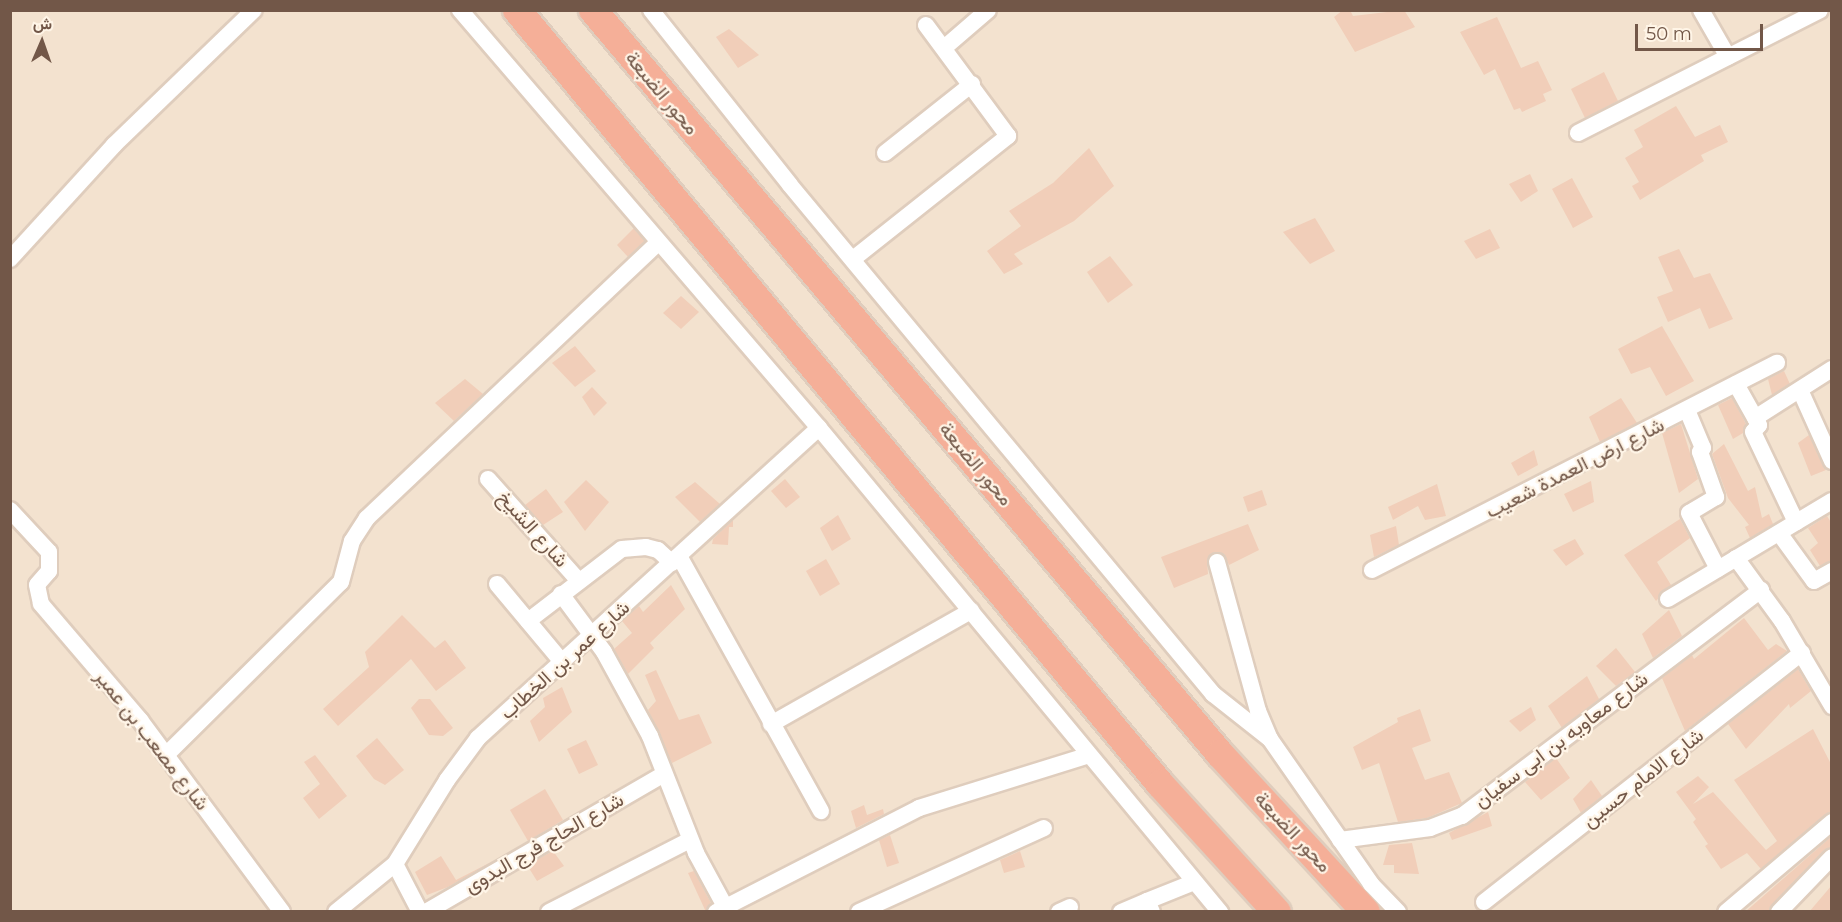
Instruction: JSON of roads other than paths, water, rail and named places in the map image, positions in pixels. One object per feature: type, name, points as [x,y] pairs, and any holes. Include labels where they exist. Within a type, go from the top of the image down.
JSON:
[{"type":"highway","points":[[517,10],[1160,784],[1277,912]]},
{"type":"highway","name":"محور الضبعة","points":[[593,10],[1220,754],[1365,912]]},
{"type":"street","points":[[10,259],[114,145],[254,10]]},
{"type":"street","points":[[460,10],[819,428],[1192,883],[1220,912]]},
{"type":"street","points":[[651,10],[853,259],[1213,694],[1270,739]]},
{"type":"street","points":[[944,48],[987,10]]},
{"type":"street","points":[[1701,10],[1728,57]]},
{"type":"street","points":[[1578,133],[1820,10]]},
{"type":"street","points":[[853,259],[1006,138],[1007,130],[926,25]]},
{"type":"street","points":[[885,153],[972,84]]},
{"type":"street","points":[[166,755],[341,582],[352,541],[367,518],[658,243]]},
{"type":"street","name":"شارع ارض العمدة شعيب","points":[[1372,570],[1777,363]]},
{"type":"street","points":[[1755,418],[1832,369]]},
{"type":"street","points":[[1736,384],[1759,425],[1753,432],[1796,522]]},
{"type":"street","points":[[1800,390],[1832,461]]},
{"type":"street","points":[[1687,410],[1703,448],[1700,452],[1716,497],[1689,513],[1718,569]]},
{"type":"street","name":"شارع عمر بن الخطاب","points":[[336,912],[395,864],[447,780],[478,738],[593,637],[819,428]]},
{"type":"street","name":"شارع الشيخ","points":[[488,479],[578,580]]},
{"type":"street","points":[[1668,599],[1832,501]]},
{"type":"street","name":"شارع مصعب بن عمير","points":[[10,510],[49,552],[49,571],[37,585],[41,604],[140,720],[282,912]]},
{"type":"street","points":[[1779,533],[1818,582],[1832,571]]},
{"type":"street","points":[[528,621],[611,555],[634,547],[658,550],[676,560],[821,811]]},
{"type":"street","points":[[1736,558],[1761,590],[1802,653],[1832,706]]},
{"type":"street","points":[[1217,562],[1258,711],[1270,739],[1371,884],[1398,912]]},
{"type":"street","points":[[497,584],[563,663]]},
{"type":"street","name":"شارع معاويه بن ابى سفيان","points":[[1340,840],[1430,828],[1462,816],[1761,590]]},
{"type":"street","points":[[561,594],[593,637],[650,736],[662,775],[723,910],[920,808],[1089,755]]},
{"type":"street","points":[[771,724],[971,611]]},
{"type":"street","name":"شارع الامام حسين","points":[[1484,902],[1802,653]]},
{"type":"street","name":"شارع الحاج فرج البدوى","points":[[426,912],[662,775]]},
{"type":"street","points":[[1729,911],[1832,822]]},
{"type":"street","points":[[859,912],[1044,828]]},
{"type":"street","points":[[549,912],[690,840]]},
{"type":"street","points":[[1779,912],[1832,857]]},
{"type":"street","points":[[395,864],[420,912]]},
{"type":"street","points":[[1121,912],[1150,906],[1192,883]]}]
